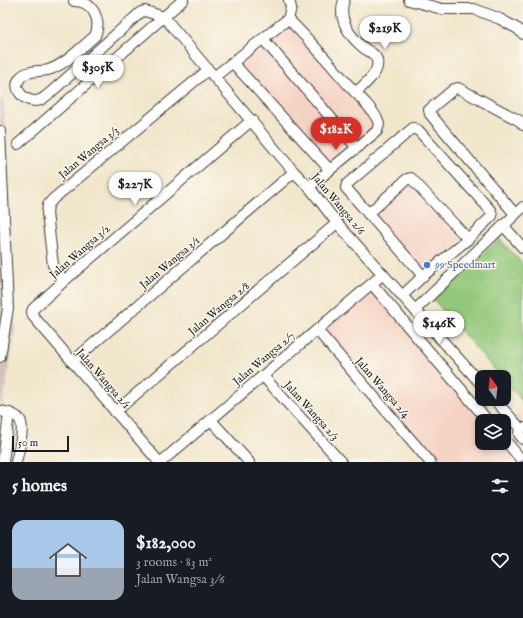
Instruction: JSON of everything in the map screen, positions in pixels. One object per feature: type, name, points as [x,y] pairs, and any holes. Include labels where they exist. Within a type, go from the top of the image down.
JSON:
[{"type":"street","points":[[18,144],[183,0]]},
{"type":"street","points":[[211,74],[233,62],[288,19],[291,8],[289,0]]},
{"type":"street","points":[[344,0],[342,4],[343,17],[347,31],[364,48],[375,56],[377,61],[377,68],[374,73],[356,93]]},
{"type":"street","points":[[409,0],[442,8],[474,9],[500,19],[518,29],[523,34]]},
{"type":"street","points":[[74,1],[84,2],[90,5],[93,10],[98,22],[98,29],[95,36],[57,67],[46,71],[28,73],[22,76],[18,82],[18,88],[25,100],[40,100],[50,93],[141,12],[145,11],[164,18]]},
{"type":"street","name":"Jalan Wangsa 2/6","points":[[164,18],[338,223],[475,377]]},
{"type":"street","points":[[288,19],[303,33],[356,93],[376,117],[379,124],[377,131],[309,188]]},
{"type":"street","points":[[263,39],[357,148]]},
{"type":"street","points":[[233,62],[330,170]]},
{"type":"street","name":"Jalan Wangsa 3/3","points":[[64,281],[53,265],[47,213],[48,205],[53,198],[211,74]]},
{"type":"street","points":[[415,310],[519,210],[430,114],[429,110],[454,89],[458,88],[520,121],[523,125]]},
{"type":"street","name":"Jalan Wangsa 3/2","points":[[33,309],[252,120]]},
{"type":"street","points":[[402,296],[423,276],[468,239],[491,218],[492,214],[416,128],[411,129],[346,186],[347,190],[423,276]]},
{"type":"street","points":[[0,131],[8,308],[0,351]]},
{"type":"street","name":"Jalan Wangsa 3/1","points":[[72,362],[294,172]]},
{"type":"street","points":[[368,214],[407,179],[411,178],[468,239]]},
{"type":"street","name":"Jalan Wangsa 2/8","points":[[115,412],[338,223]]},
{"type":"street","points":[[504,225],[521,242]]},
{"type":"street","name":"Jalan Wangsa 2/7","points":[[160,462],[383,274]]},
{"type":"street","points":[[372,284],[482,414]]},
{"type":"street","name":"Jalan Wangsa 2/1","points":[[33,309],[33,316],[160,462]]},
{"type":"street","name":"Jalan Wangsa 2/4","points":[[317,330],[430,462]]},
{"type":"street","name":"Jalan Wangsa 2/3","points":[[263,376],[341,462]]},
{"type":"street","points":[[501,406],[522,428],[519,434],[523,439]]},
{"type":"street","points":[[3,462],[4,412],[20,420],[22,426],[16,462]]},
{"type":"street","points":[[211,420],[249,462]]},
{"type":"street","points":[[511,448],[518,458]]},
{"type":"shaded area","points":[[288,23],[375,121],[375,128],[330,166],[237,63]]},
{"type":"shaded area","points":[[0,100],[3,100],[15,331],[0,420]]},
{"type":"shaded area","points":[[409,182],[462,240],[424,272],[372,215]]},
{"type":"shaded area","points":[[373,289],[476,414],[475,414],[475,450],[511,450],[511,420],[523,410],[523,462],[435,462],[324,330]]},
{"type":"green space","points":[[500,239],[523,265],[523,402],[511,388],[511,370],[495,370],[433,299]]},
{"type":"place","name":"99 Speedmart","points":[[427,265]]}]
